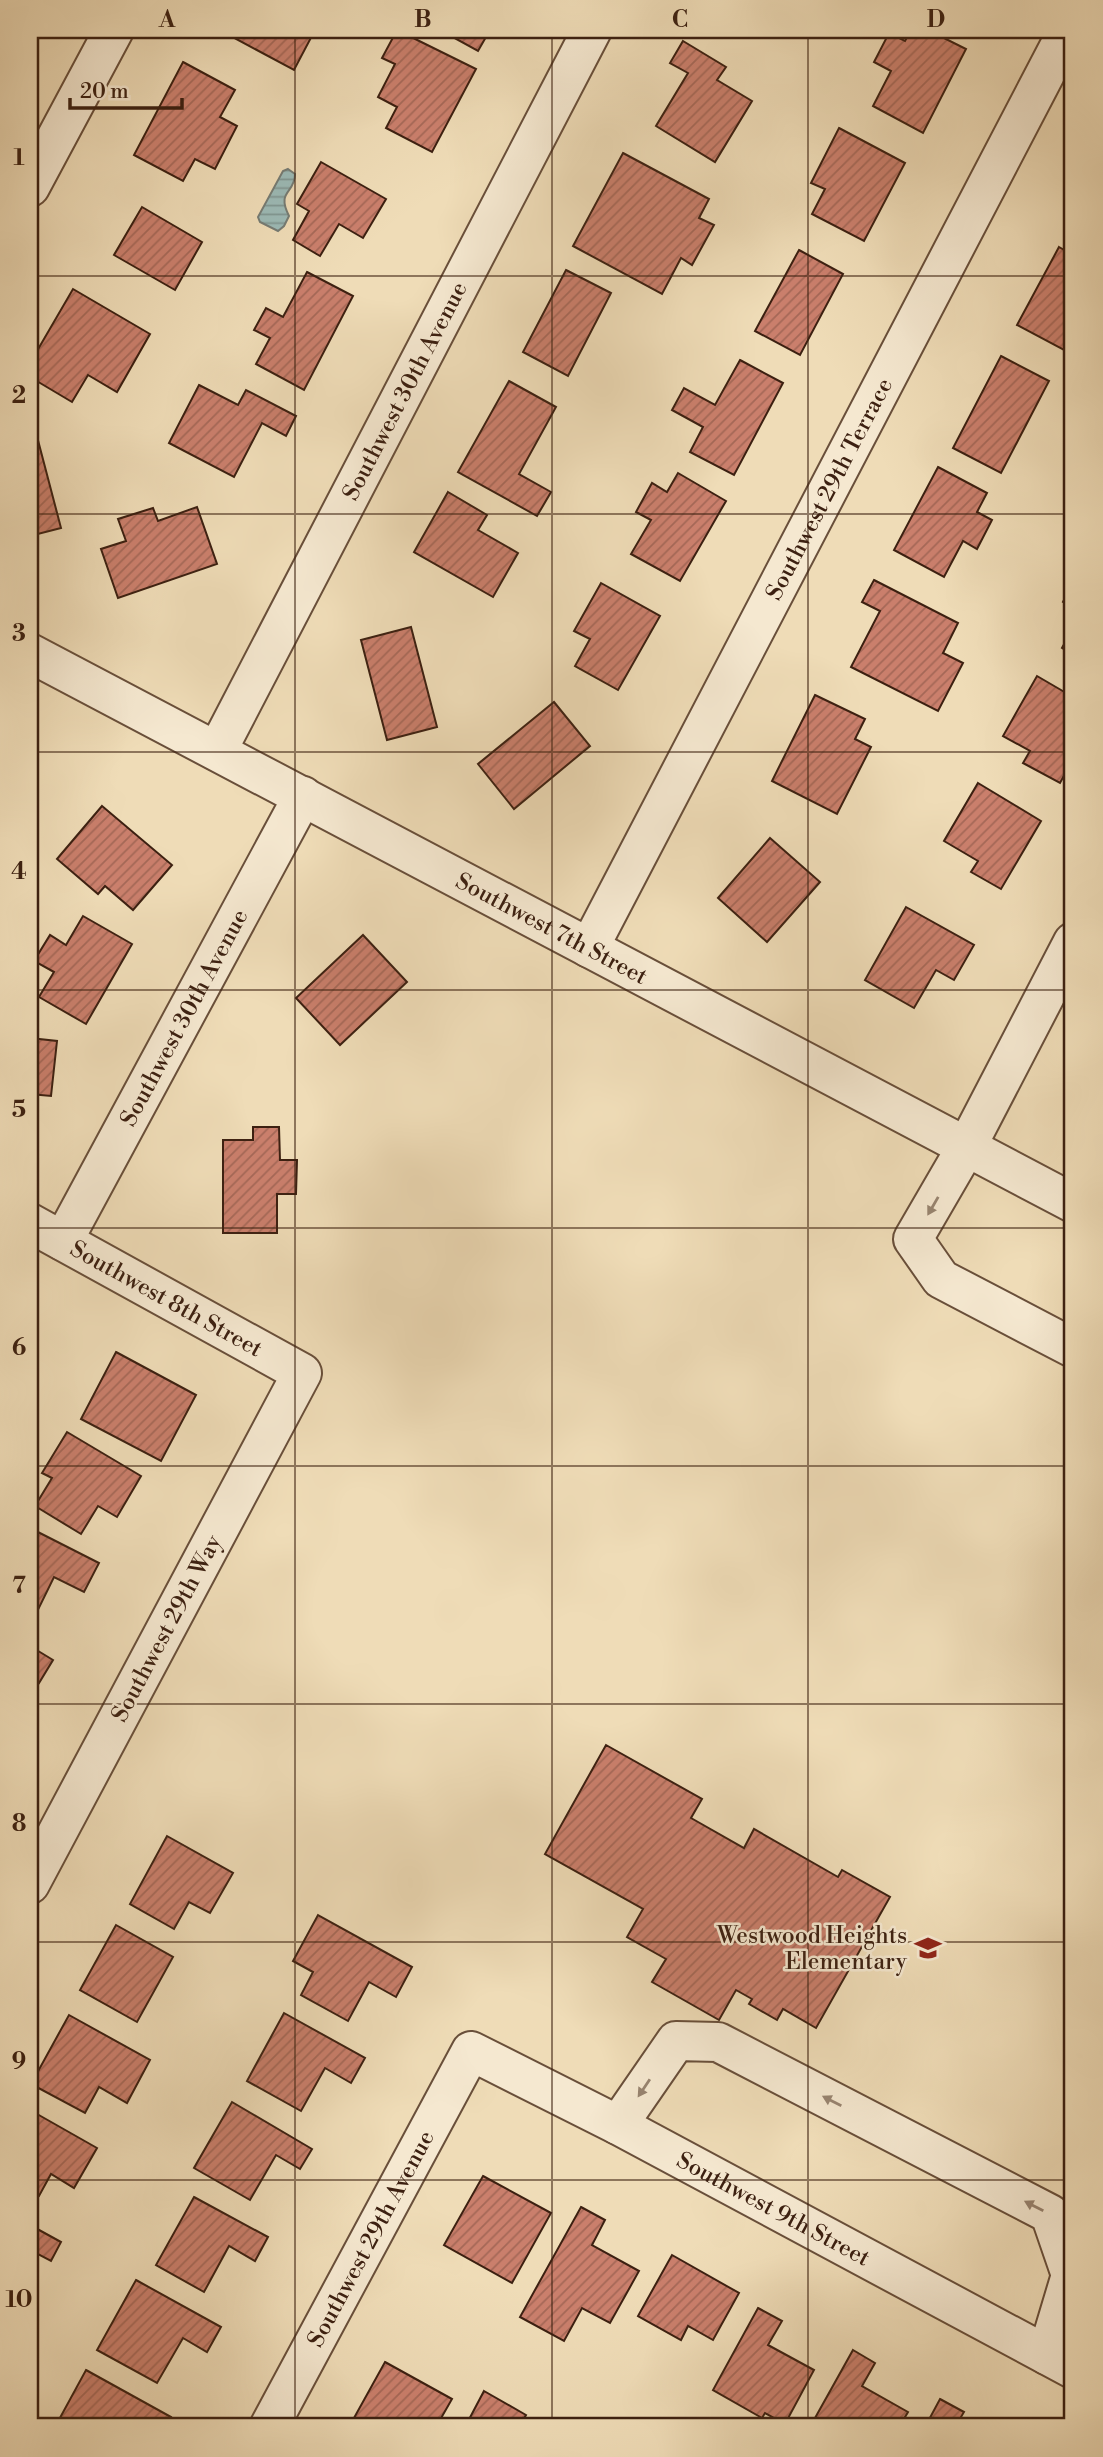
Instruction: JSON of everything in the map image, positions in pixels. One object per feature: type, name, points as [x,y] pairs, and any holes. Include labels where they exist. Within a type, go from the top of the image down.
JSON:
[{"type":"street","points":[[30,187],[114,30]]},
{"type":"street","name":"Southwest 30th Avenue","points":[[217,751],[592,30]]},
{"type":"street","name":"Southwest 29th Terrace","points":[[589,948],[1068,30]]},
{"type":"street","name":"Southwest 7th Street","points":[[30,653],[1073,1203]]},
{"type":"street","name":"Southwest 30th Avenue","points":[[63,1241],[303,796]]},
{"type":"street","points":[[1073,943],[967,1146],[914,1239],[942,1279],[1073,1348]]},
{"type":"street","name":"Southwest 8th Street","points":[[30,1223],[302,1373]]},
{"type":"street","name":"Southwest 29th Way","points":[[30,1884],[302,1373]]},
{"type":"street","points":[[618,2125],[676,2041],[718,2042],[1050,2214],[1071,2276],[1060,2362]]},
{"type":"street","name":"Southwest 9th Street","points":[[471,2051],[618,2125],[1060,2362]]},
{"type":"street","name":"Southwest 29th Avenue","points":[[269,2427],[471,2051]]},
{"type":"water","points":[[288,169],[295,174],[284,201],[289,216],[278,231],[260,222],[258,217],[283,171]]},
{"type":"building","points":[[229,30],[315,30],[294,70],[227,34]]},
{"type":"building","points":[[397,30],[476,69],[432,152],[386,128],[397,107],[378,97],[395,64],[382,58]]},
{"type":"building","points":[[440,30],[490,30],[478,51]]},
{"type":"building","points":[[911,30],[928,30],[966,49],[923,133],[873,106],[891,71],[874,62],[889,33],[905,41]]},
{"type":"building","points":[[683,41],[726,67],[717,80],[752,101],[715,162],[656,126],[688,73],[670,63]]},
{"type":"building","points":[[183,62],[235,90],[220,117],[237,126],[215,169],[195,159],[183,181],[134,155]]},
{"type":"building","points":[[839,128],[905,163],[864,241],[812,214],[825,189],[811,183]]},
{"type":"building","points":[[623,153],[709,199],[699,218],[714,225],[692,265],[681,258],[662,294],[573,246]]},
{"type":"building","points":[[321,162],[386,199],[363,238],[339,224],[320,256],[293,240],[309,211],[297,204]]},
{"type":"building","points":[[142,207],[202,242],[175,290],[114,255]]},
{"type":"building","points":[[1059,247],[1073,255],[1073,332],[1064,350],[1017,325]]},
{"type":"building","points":[[799,250],[843,274],[800,355],[755,331]]},
{"type":"building","points":[[566,270],[611,293],[568,376],[523,352]]},
{"type":"building","points":[[307,272],[353,296],[304,390],[256,364],[270,338],[254,330],[266,308],[283,317]]},
{"type":"building","points":[[73,289],[150,334],[117,392],[88,375],[72,402],[30,377],[30,363]]},
{"type":"building","points":[[1001,356],[1049,381],[1001,473],[953,448]]},
{"type":"building","points":[[740,360],[783,383],[734,475],[690,452],[703,427],[672,410],[684,388],[715,405]]},
{"type":"building","points":[[509,381],[556,407],[519,474],[551,492],[537,516],[458,472]]},
{"type":"building","points":[[199,385],[238,405],[246,390],[296,416],[286,436],[262,423],[234,477],[169,443]]},
{"type":"building","points":[[34,425],[61,528],[30,536],[30,426]]},
{"type":"building","points":[[938,467],[987,493],[977,512],[992,520],[977,549],[963,541],[944,577],[894,550]]},
{"type":"building","points":[[678,473],[726,501],[680,581],[631,554],[651,520],[636,512],[652,483],[667,492]]},
{"type":"building","points":[[448,492],[487,515],[478,530],[518,553],[493,597],[414,552]]},
{"type":"building","points":[[197,507],[217,564],[118,598],[101,549],[126,541],[118,519],[153,508],[158,521]]},
{"type":"building","points":[[874,580],[958,623],[943,653],[963,663],[938,711],[851,667],[880,611],[862,602]]},
{"type":"building","points":[[601,583],[660,616],[618,690],[575,666],[590,639],[574,631]]},
{"type":"building","points":[[1073,583],[1073,608],[1063,602]]},
{"type":"building","points":[[411,627],[437,727],[387,740],[361,640]]},
{"type":"building","points":[[1073,628],[1073,655],[1062,648]]},
{"type":"building","points":[[1037,676],[1073,697],[1073,759],[1060,783],[1023,763],[1030,751],[1003,736]]},
{"type":"building","points":[[815,695],[865,719],[855,739],[871,747],[837,814],[772,781]]},
{"type":"building","points":[[554,702],[590,746],[514,809],[478,764]]},
{"type":"building","points":[[978,783],[1041,821],[1001,889],[971,872],[978,861],[944,841]]},
{"type":"building","points":[[102,806],[172,865],[133,910],[105,886],[98,894],[57,859]]},
{"type":"building","points":[[770,838],[820,882],[767,942],[718,898]]},
{"type":"building","points":[[906,907],[974,945],[954,980],[936,970],[914,1008],[865,980]]},
{"type":"building","points":[[83,916],[132,944],[86,1024],[39,997],[54,972],[34,961],[50,935],[66,945]]},
{"type":"building","points":[[363,935],[407,982],[340,1045],[296,998]]},
{"type":"building","points":[[30,1038],[57,1041],[51,1096],[30,1094]]},
{"type":"building","points":[[253,1127],[279,1127],[280,1160],[297,1160],[296,1194],[277,1194],[277,1233],[223,1233],[223,1140],[253,1140]]},
{"type":"building","points":[[116,1352],[196,1395],[161,1461],[81,1419]]},
{"type":"building","points":[[67,1432],[141,1476],[117,1517],[98,1506],[81,1534],[35,1506],[52,1478],[42,1473]]},
{"type":"building","points":[[30,1528],[99,1563],[84,1592],[54,1577],[32,1622],[30,1621]]},
{"type":"building","points":[[30,1646],[53,1660],[39,1683],[30,1677]]},
{"type":"building","points":[[606,1745],[702,1799],[691,1818],[744,1848],[754,1829],[838,1877],[842,1870],[890,1897],[816,2028],[783,2009],[777,2020],[749,2004],[752,1999],[736,1990],[719,2020],[652,1982],[666,1959],[627,1937],[643,1909],[545,1854]]},
{"type":"building","points":[[167,1836],[233,1873],[210,1913],[189,1902],[174,1929],[130,1904]]},
{"type":"building","points":[[318,1915],[412,1967],[396,1997],[369,1982],[348,2021],[301,1995],[313,1972],[293,1961]]},
{"type":"building","points":[[116,1925],[173,1957],[137,2022],[80,1990]]},
{"type":"building","points":[[284,2013],[365,2058],[351,2083],[325,2068],[301,2111],[247,2081]]},
{"type":"building","points":[[69,2015],[150,2060],[127,2103],[99,2087],[85,2113],[31,2084]]},
{"type":"building","points":[[232,2102],[312,2149],[300,2169],[276,2155],[250,2200],[194,2168]]},
{"type":"building","points":[[30,2110],[97,2148],[74,2188],[51,2174],[39,2196],[30,2191]]},
{"type":"building","points":[[483,2176],[551,2213],[512,2283],[444,2245]]},
{"type":"building","points":[[194,2197],[268,2237],[255,2261],[229,2246],[204,2292],[156,2265]]},
{"type":"building","points":[[581,2207],[605,2220],[592,2245],[639,2271],[610,2323],[582,2308],[564,2341],[520,2317]]},
{"type":"building","points":[[30,2225],[61,2242],[51,2261],[30,2250]]},
{"type":"building","points":[[672,2255],[739,2293],[713,2340],[688,2326],[681,2340],[638,2316]]},
{"type":"building","points":[[136,2280],[221,2327],[207,2352],[183,2338],[157,2383],[97,2350]]},
{"type":"building","points":[[758,2308],[782,2321],[768,2345],[814,2370],[785,2424],[765,2413],[762,2418],[713,2390]]},
{"type":"building","points":[[853,2350],[875,2363],[862,2386],[908,2412],[899,2427],[810,2427]]},
{"type":"building","points":[[385,2362],[452,2399],[436,2427],[349,2427]]},
{"type":"building","points":[[86,2370],[171,2417],[166,2427],[55,2427]]},
{"type":"building","points":[[484,2391],[526,2415],[519,2427],[465,2427]]},
{"type":"building","points":[[940,2399],[964,2412],[955,2427],[925,2427]]},
{"type":"place","name":"Westwood Heights Elementary","points":[[928,1948]]}]
